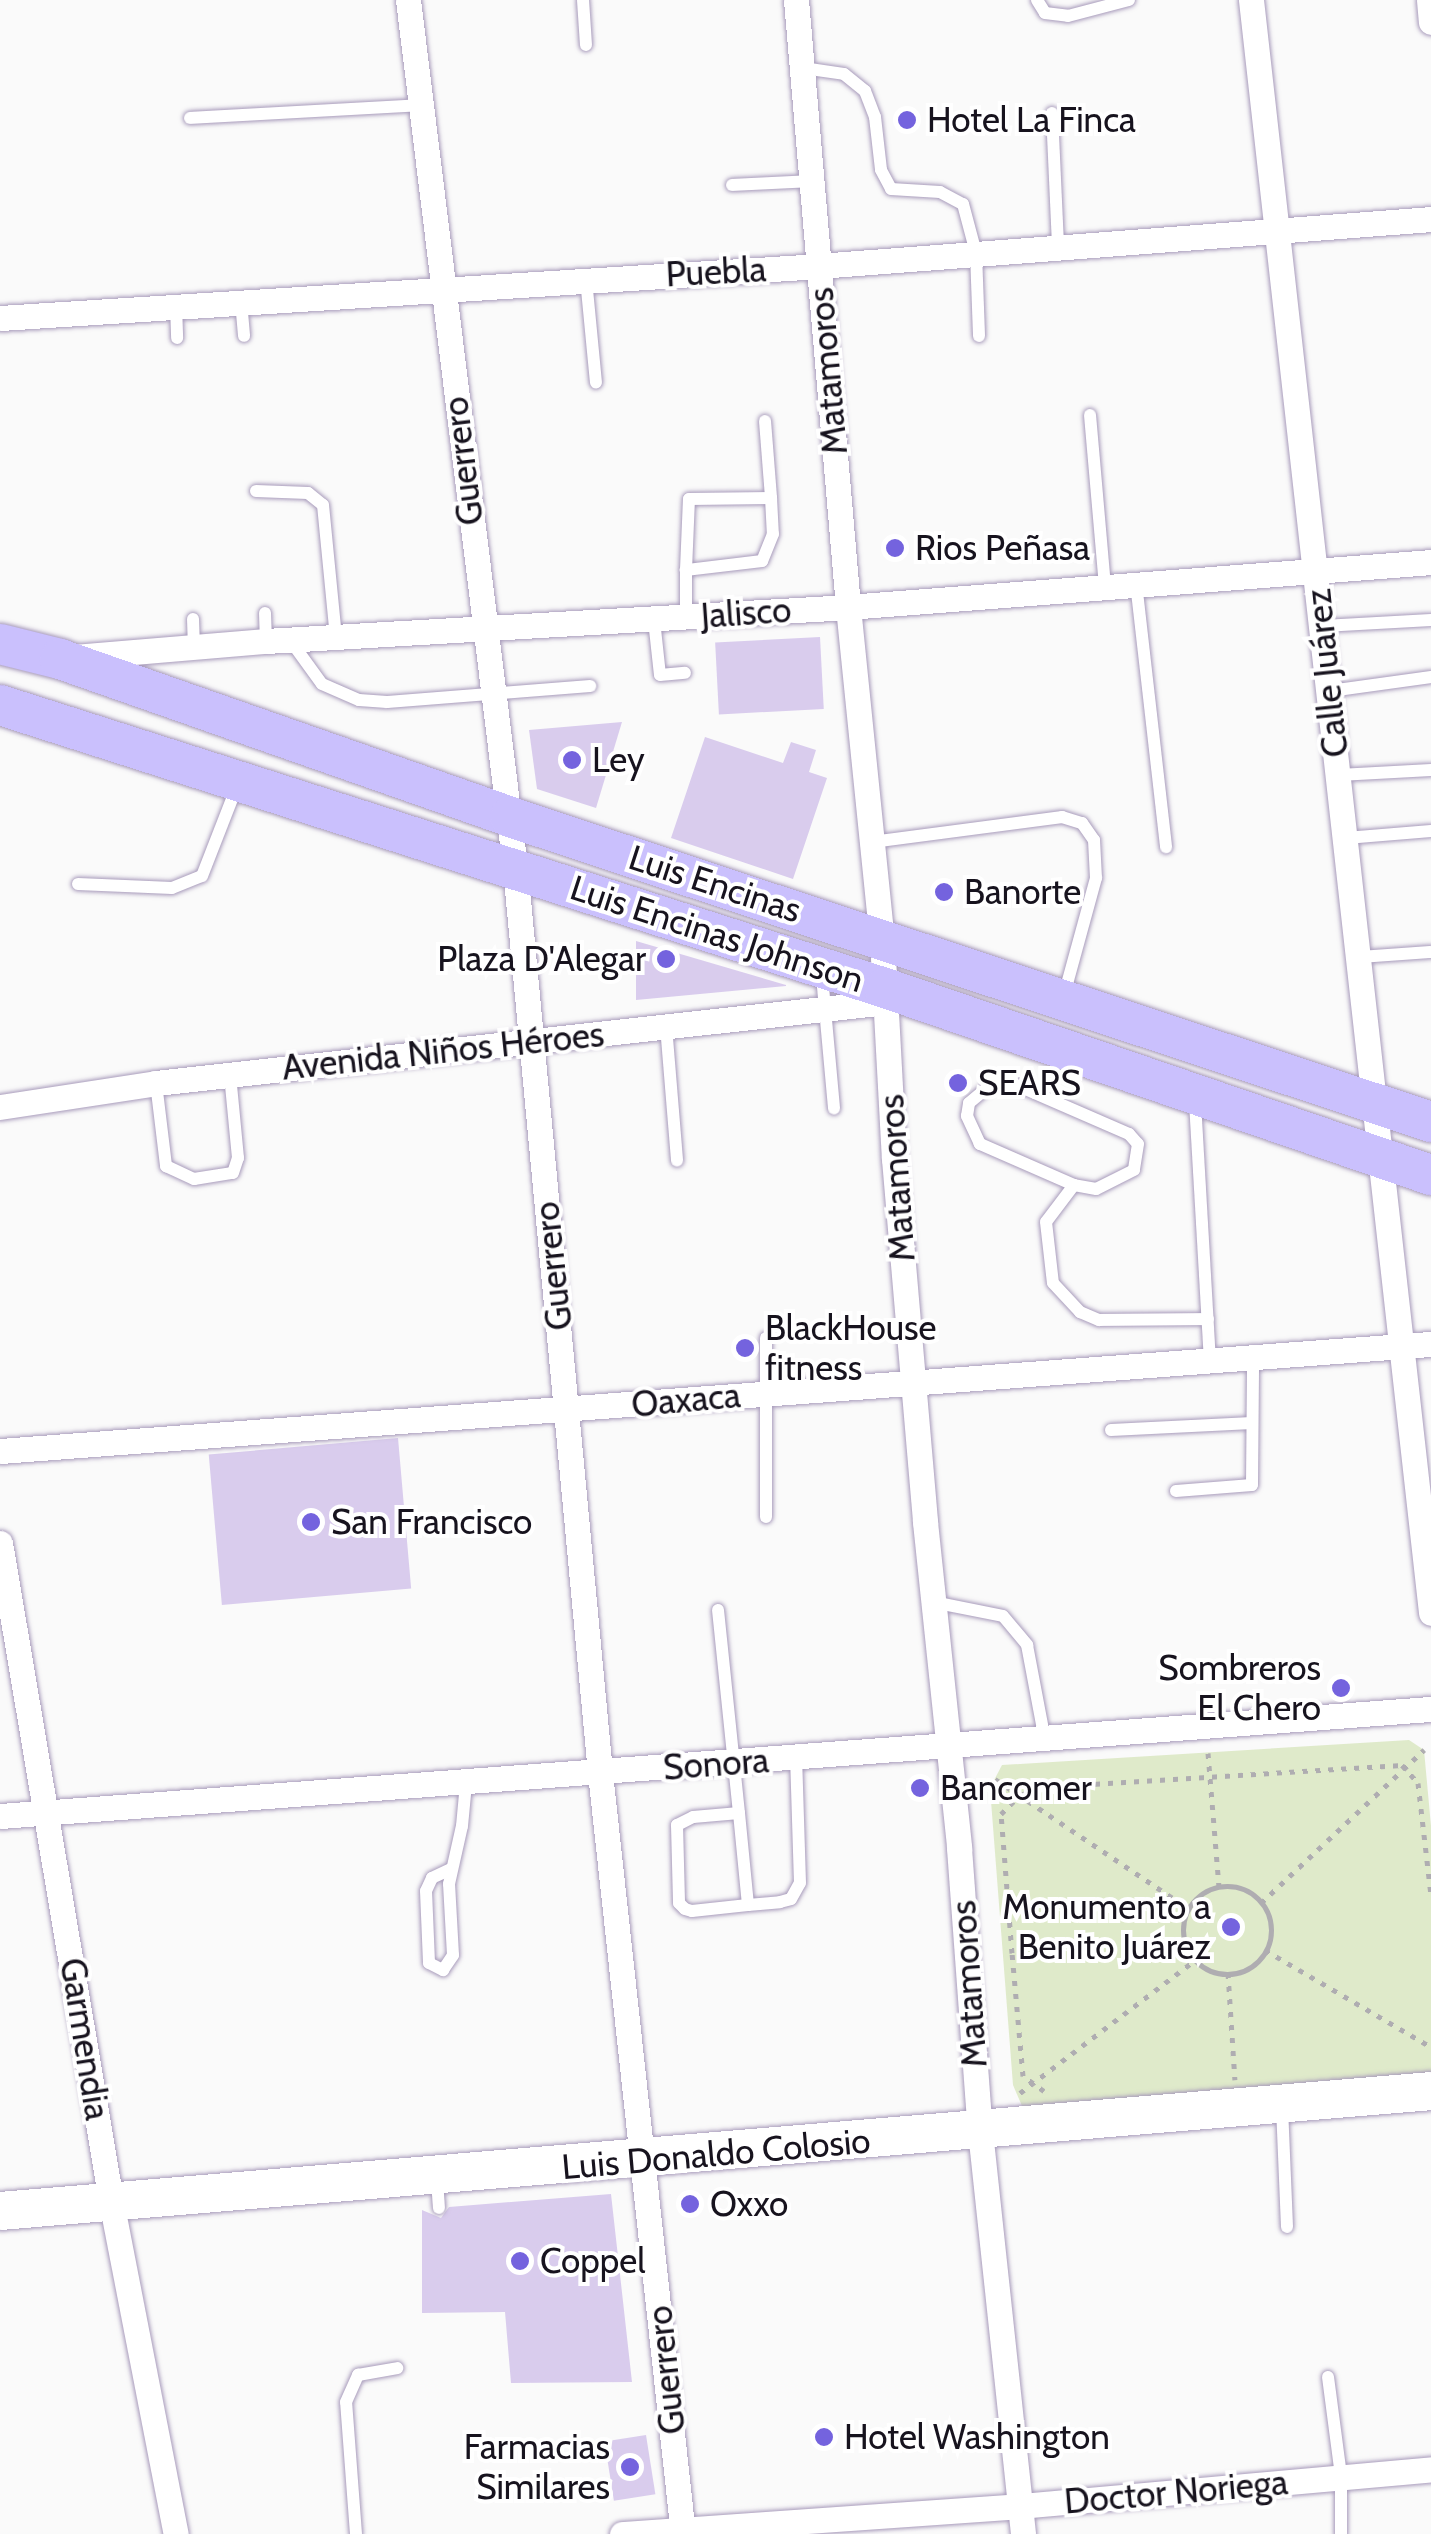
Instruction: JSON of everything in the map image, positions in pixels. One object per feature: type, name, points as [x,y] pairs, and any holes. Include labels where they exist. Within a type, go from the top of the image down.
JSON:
[{"type":"main road","name":"Luis Encinas","points":[[0,644],[60,659],[510,817],[1431,1122]]},
{"type":"main road","name":"Luis Encinas Johnson","points":[[0,705],[516,868],[675,925],[822,969],[886,995],[1431,1175]]},
{"type":"main road","name":"Luis Donaldo Colosio","points":[[0,2212],[111,2201],[438,2193],[645,2159],[980,2131],[1268,2094],[1431,2090]]},
{"type":"street","name":"Guerrero","points":[[408,0],[516,868],[600,1772],[683,2532]]},
{"type":"street","name":"Matamoros","points":[[796,0],[848,607],[882,939],[894,1159],[980,2131],[1023,2534]]},
{"type":"street","name":"Calle Juárez","points":[[1250,0],[1431,1613]]},
{"type":"street","points":[[1429,0],[1431,22]]},
{"type":"street","name":"Puebla","points":[[0,318],[819,266],[1431,219]]},
{"type":"street","name":"Jalisco","points":[[60,659],[278,641],[484,632],[848,607],[1431,562]]},
{"type":"street","name":"Avenida Niños Héroes","points":[[0,1107],[230,1075],[825,1008],[886,995]]},
{"type":"street","name":"Oaxaca","points":[[0,1451],[1431,1344]]},
{"type":"street","name":"Garmendia","points":[[0,1543],[111,2201],[176,2534]]},
{"type":"street","name":"Sonora","points":[[0,1816],[1431,1709]]},
{"type":"street","name":"Doctor Noriega","points":[[622,2534],[1020,2506],[1431,2469]]},
{"type":"lane","points":[[583,0],[586,45]]},
{"type":"lane","points":[[1037,0],[1045,12],[1068,16],[1129,0]]},
{"type":"lane","points":[[804,68],[844,74],[858,81],[875,117],[885,184],[904,192],[955,196],[970,221],[976,253],[979,336]]},
{"type":"lane","points":[[190,118],[422,105]]},
{"type":"lane","points":[[1052,114],[1058,246]]},
{"type":"lane","points":[[732,185],[812,181]]},
{"type":"lane","points":[[586,279],[596,383]]},
{"type":"lane","points":[[241,301],[244,336]]},
{"type":"lane","points":[[176,305],[176,338]]},
{"type":"lane","points":[[1090,415],[1105,586]]},
{"type":"lane","points":[[686,570],[762,561],[774,534],[766,421]]},
{"type":"lane","points":[[256,491],[308,494],[323,506],[336,638]]},
{"type":"lane","points":[[686,617],[689,499],[771,498]]},
{"type":"lane","points":[[1136,584],[1166,847]]},
{"type":"lane","points":[[265,614],[278,641],[322,684],[359,700],[387,702],[491,690],[590,686]]},
{"type":"lane","points":[[193,619],[194,647]]},
{"type":"lane","points":[[654,620],[660,675],[685,672]]},
{"type":"lane","points":[[1323,626],[1431,620]]},
{"type":"lane","points":[[1330,691],[1431,677]]},
{"type":"lane","points":[[1338,775],[1431,770]]},
{"type":"lane","points":[[78,884],[172,888],[202,876],[238,783]]},
{"type":"lane","points":[[872,842],[1062,817],[1082,823],[1094,840],[1096,878],[1063,997]]},
{"type":"lane","points":[[1346,838],[1431,831]]},
{"type":"lane","points":[[1360,957],[1431,952]]},
{"type":"lane","points":[[822,969],[834,1108]]},
{"type":"lane","points":[[666,1026],[677,1161]]},
{"type":"lane","points":[[156,1084],[166,1166],[194,1179],[233,1173],[238,1158],[230,1075]]},
{"type":"lane","points":[[1007,1081],[1129,1134],[1138,1144],[1134,1170],[1124,1178],[1096,1189],[1074,1185],[980,1144],[967,1116],[969,1103],[994,1082],[1007,1081]]},
{"type":"lane","points":[[1195,1095],[1210,1362]]},
{"type":"lane","points":[[1074,1185],[1046,1222],[1054,1283],[1063,1298],[1080,1312],[1117,1322],[1208,1319]]},
{"type":"lane","points":[[766,1338],[766,1517]]},
{"type":"lane","points":[[1176,1491],[1252,1486],[1253,1359]]},
{"type":"lane","points":[[1111,1430],[1252,1422]]},
{"type":"lane","points":[[934,1602],[1003,1616],[1027,1646],[1045,1740]]},
{"type":"lane","points":[[718,1610],[748,1906]]},
{"type":"lane","points":[[740,1812],[693,1817],[677,1826],[680,1903],[692,1911],[791,1899],[798,1893],[796,1758]]},
{"type":"lane","points":[[452,1869],[432,1878],[426,1891],[429,1963],[443,1970],[453,1956],[452,1869],[466,1784]]},
{"type":"lane","points":[[1268,2094],[1287,2227]]},
{"type":"lane","points":[[356,2534],[346,2402],[358,2376],[397,2368]]},
{"type":"lane","points":[[1328,2377],[1342,2476],[1342,2534]]},
{"type":"path","points":[[1261,1903],[1424,1750]]},
{"type":"path","points":[[1208,1752],[1219,1887]]},
{"type":"path","points":[[1046,2092],[1023,2076],[1002,1814],[1020,1796],[1043,1787],[1405,1768]]},
{"type":"path","points":[[1405,1768],[1418,1783],[1431,1896]]},
{"type":"path","points":[[995,1779],[1188,1908]]},
{"type":"path","points":[[1243,1889],[1261,1903],[1270,1926],[1265,1950],[1250,1967],[1228,1973],[1195,1960],[1183,1935],[1188,1908],[1207,1890],[1243,1889]]},
{"type":"path","points":[[1265,1950],[1431,2048]]},
{"type":"path","points":[[1017,2094],[1195,1960]]},
{"type":"path","points":[[1228,1973],[1235,2084],[1268,2094]]},
{"type":"green space","points":[[1409,1740],[1424,1750],[1431,1826],[1431,2080],[1041,2113],[1022,2106],[1013,2085],[990,1788],[1002,1765]]},
{"type":"building","points":[[820,637],[824,709],[719,714],[715,642]]},
{"type":"building","name":"Ley","points":[[622,722],[596,808],[537,789],[529,730]]},
{"type":"building","points":[[705,737],[783,763],[791,742],[816,750],[809,772],[827,778],[793,879],[671,838]]},
{"type":"building","name":"Plaza D'Alegar","points":[[636,941],[786,985],[786,986],[636,1000]]},
{"type":"building","name":"San Francisco","points":[[398,1438],[411,1588],[222,1605],[209,1455]]},
{"type":"building","name":"Coppel","points":[[611,2194],[632,2382],[511,2383],[505,2312],[422,2313],[422,2210],[441,2218],[449,2207]]},
{"type":"building","name":"Farmacias Similares","points":[[646,2435],[655,2494],[614,2501],[605,2442]]},
{"type":"place","name":"Hotel La Finca","points":[[907,120]]},
{"type":"place","name":"Rios Peñasa","points":[[895,548]]},
{"type":"place","name":"Ley","points":[[572,760]]},
{"type":"place","name":"Banorte","points":[[944,892]]},
{"type":"place","name":"Plaza D'Alegar","points":[[666,959]]},
{"type":"place","name":"SEARS","points":[[958,1083]]},
{"type":"place","name":"BlackHouse fitness","points":[[745,1348]]},
{"type":"place","name":"San Francisco","points":[[311,1522]]},
{"type":"place","name":"Sombreros El Chero","points":[[1341,1688]]},
{"type":"place","name":"Bancomer","points":[[920,1788]]},
{"type":"place","name":"Monumento a Benito Juárez","points":[[1231,1927]]},
{"type":"place","name":"Oxxo","points":[[690,2204]]},
{"type":"place","name":"Coppel","points":[[520,2261]]},
{"type":"place","name":"Hotel Washington","points":[[824,2437]]},
{"type":"place","name":"Farmacias Similares","points":[[630,2467]]}]
